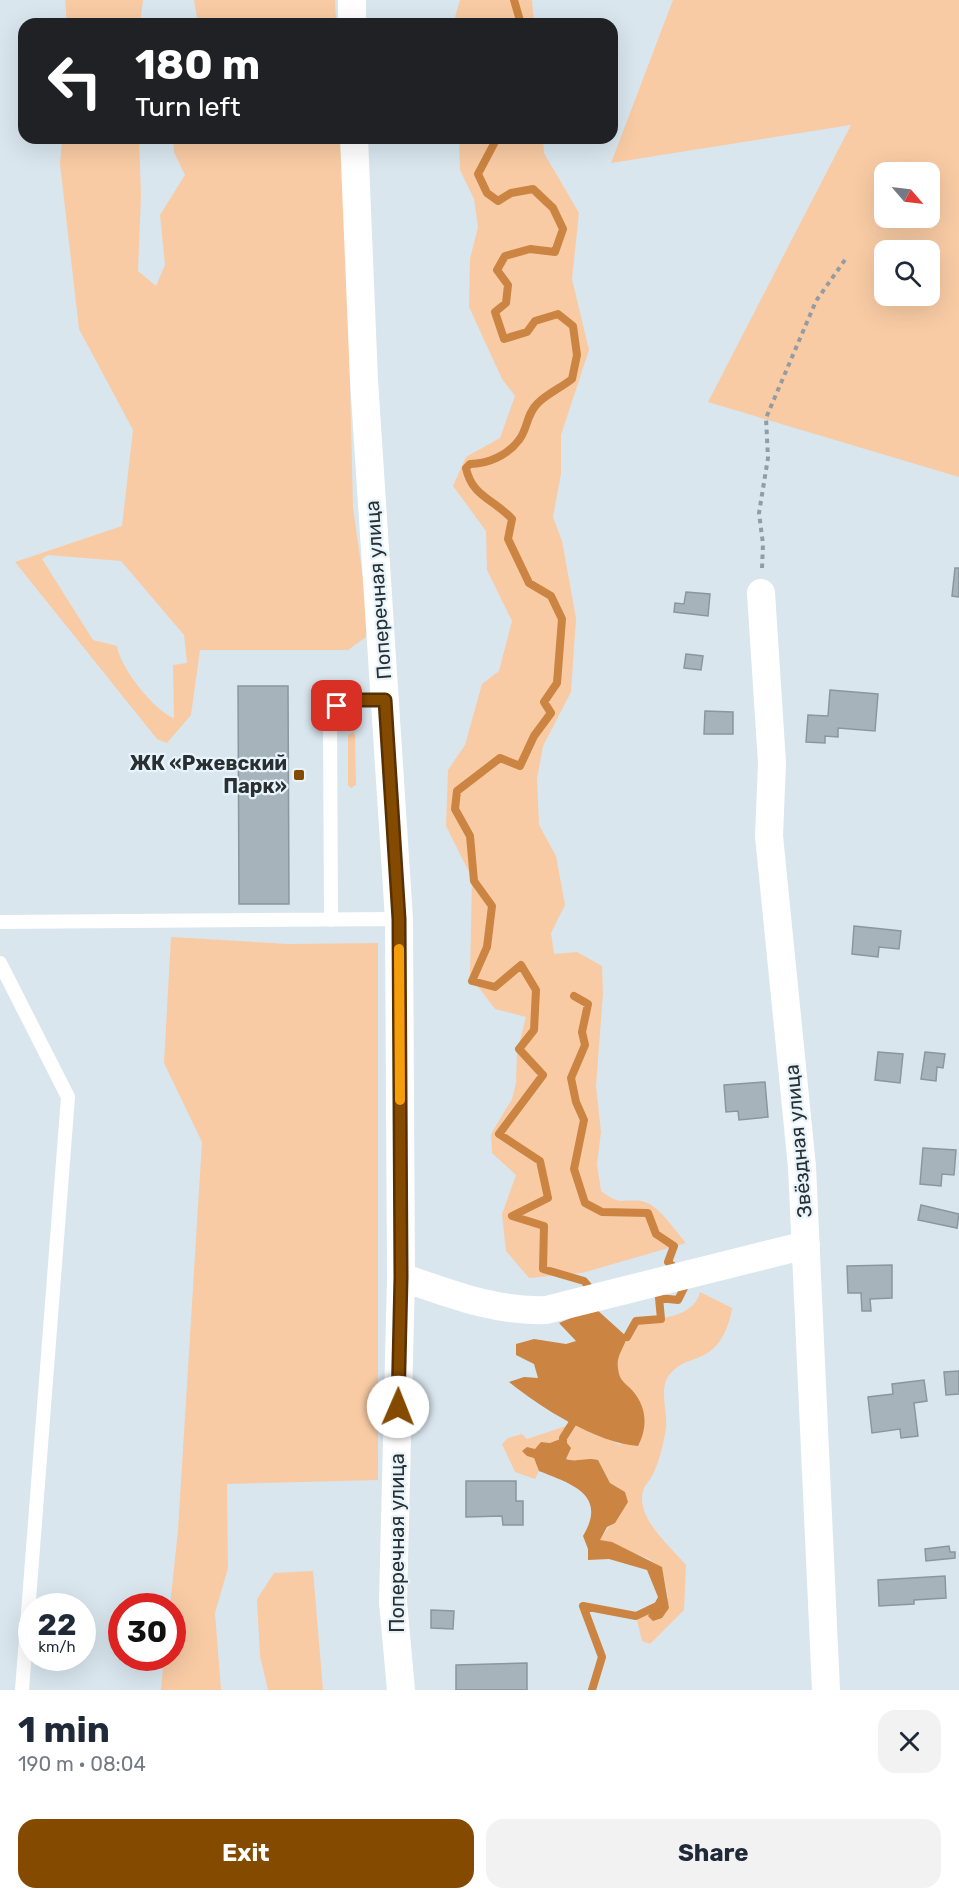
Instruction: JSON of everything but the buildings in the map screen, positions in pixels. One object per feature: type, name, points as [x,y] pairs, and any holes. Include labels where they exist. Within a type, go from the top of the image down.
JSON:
[{"type":"street","points":[[352,0],[352,18]]},
{"type":"street","name":"Поперечная улица","points":[[354,144],[363,380],[399,919],[401,1277],[393,1602],[401,1690]]},
{"type":"street","name":"Звёздная улица","points":[[761,593],[772,763],[768,836],[802,1167],[826,1690]]},
{"type":"street","points":[[401,1277],[488,1306],[517,1311],[546,1310],[806,1245]]},
{"type":"lane","points":[[331,920],[330,721],[337,706],[350,700],[385,700]]},
{"type":"lane","points":[[0,922],[399,919]]},
{"type":"lane","points":[[0,963],[68,1097],[22,1690]]},
{"type":"path","points":[[761,593],[763,544],[759,513],[768,458],[766,418],[816,301],[847,257]]},
{"type":"shaded area","points":[[65,0],[143,0],[141,18],[66,18]]},
{"type":"shaded area","points":[[194,0],[335,0],[336,18],[197,18]]},
{"type":"shaded area","points":[[460,0],[532,0],[534,18],[455,18]]},
{"type":"shaded area","points":[[673,0],[959,0],[959,477],[708,402],[851,125],[611,163]]},
{"type":"shaded area","points":[[62,144],[139,144],[141,195],[138,271],[156,286],[165,265],[160,215],[185,175],[174,152],[173,144],[344,144],[353,507],[369,622],[366,637],[348,650],[200,650],[191,715],[167,743],[157,739],[15,562],[122,526],[133,430],[79,329],[60,164]],"holes":[[[48,555],[121,561],[184,635],[187,663],[173,665],[174,718],[157,707],[139,687],[124,665],[117,646],[93,640],[42,559]]]},
{"type":"shaded area","points":[[459,144],[543,144],[544,153],[579,213],[572,279],[589,350],[561,435],[561,474],[553,517],[562,541],[576,618],[571,692],[543,746],[537,779],[539,825],[556,856],[565,905],[551,933],[554,954],[577,952],[602,966],[603,994],[596,1086],[601,1132],[597,1164],[601,1191],[620,1201],[641,1201],[654,1207],[686,1243],[582,1273],[529,1278],[506,1251],[502,1214],[516,1175],[492,1153],[491,1134],[512,1099],[516,1083],[517,1052],[526,1017],[495,1009],[470,976],[472,878],[446,826],[448,770],[465,745],[482,684],[499,671],[512,621],[487,570],[486,531],[453,486],[466,457],[500,438],[515,396],[502,379],[469,307],[470,259],[478,227],[474,199],[460,170]]},
{"type":"shaded area","points":[[353,732],[355,735],[356,785],[351,788],[348,785],[348,735]]},
{"type":"shaded area","points":[[171,937],[289,944],[378,943],[378,1480],[227,1484],[228,1568],[215,1613],[221,1690],[161,1690],[163,1671],[186,1671],[186,1593],[171,1593],[178,1530],[202,1142],[164,1063]]},
{"type":"shaded area","points":[[700,1292],[732,1308],[727,1326],[718,1344],[709,1352],[675,1369],[666,1380],[664,1440],[657,1465],[644,1488],[642,1499],[648,1520],[686,1565],[684,1610],[650,1644],[642,1641],[636,1616],[651,1609],[648,1616],[668,1598],[662,1568],[649,1559],[599,1540],[628,1502],[625,1492],[610,1483],[598,1460],[566,1459],[550,1443],[541,1442],[534,1458],[539,1471],[535,1479],[515,1472],[502,1444],[508,1438],[522,1434],[527,1439],[572,1424],[621,1445],[633,1391],[622,1382],[618,1371],[617,1364],[625,1341],[636,1321],[664,1318],[683,1312],[691,1307]]},
{"type":"shaded area","points":[[595,1308],[627,1337],[619,1356],[618,1368],[621,1378],[637,1397],[643,1410],[643,1432],[638,1446],[605,1438],[570,1423],[537,1403],[509,1382],[524,1377],[538,1378],[534,1364],[516,1355],[516,1344],[534,1339],[566,1344],[576,1341],[559,1323]]},
{"type":"shaded area","points":[[563,1438],[571,1448],[566,1459],[598,1460],[610,1483],[625,1492],[628,1502],[615,1523],[607,1527],[600,1540],[612,1542],[662,1567],[669,1608],[662,1618],[653,1621],[648,1616],[658,1597],[647,1570],[609,1559],[588,1560],[588,1549],[583,1536],[590,1522],[589,1500],[574,1486],[539,1471],[534,1458],[522,1451],[527,1447],[535,1449],[541,1442],[550,1443]]},
{"type":"shaded area","points":[[313,1571],[323,1690],[268,1690],[260,1656],[257,1599],[274,1573]]},
{"type":"waterway","points":[[514,0],[519,18]]},
{"type":"waterway","points":[[494,144],[478,174],[487,193],[498,201],[511,193],[533,189],[553,208],[563,229],[555,252],[530,249],[505,256],[497,270],[508,285],[506,303],[495,312],[504,339],[527,332],[535,321],[558,314],[573,326],[577,355],[572,379],[534,407],[522,436],[514,445],[497,458],[470,464],[466,468],[478,492],[512,519],[508,539],[529,583],[551,596],[562,619],[557,683],[544,702],[551,713],[534,736],[520,766],[500,758],[457,791],[455,809],[470,836],[474,881],[492,906],[487,947],[472,981],[495,987],[521,965],[536,990],[534,1030],[519,1049],[543,1075],[499,1134],[540,1161],[548,1198],[512,1216],[544,1226],[543,1269],[584,1281],[594,1293]]},
{"type":"waterway","points":[[574,996],[588,1004],[582,1032],[585,1045],[571,1078],[576,1102],[584,1120],[574,1169],[585,1203],[602,1212],[648,1213],[656,1234],[674,1246],[668,1262],[679,1271]]},
{"type":"waterway","points":[[627,1337],[636,1321],[661,1319],[659,1298],[678,1300],[687,1282]]},
{"type":"waterway","points":[[563,1447],[563,1438],[577,1416]]},
{"type":"waterway","points":[[592,1690],[602,1657],[583,1606],[636,1616],[661,1604]]},
{"type":"slow traffic","points":[[399,949],[400,1100]]},
{"type":"place","name":"ЖК «Ржевский Парк»","points":[[299,775]]},
{"type":"route","points":[[337,706],[350,700],[385,700],[399,919],[401,1277],[398,1407]]}]
